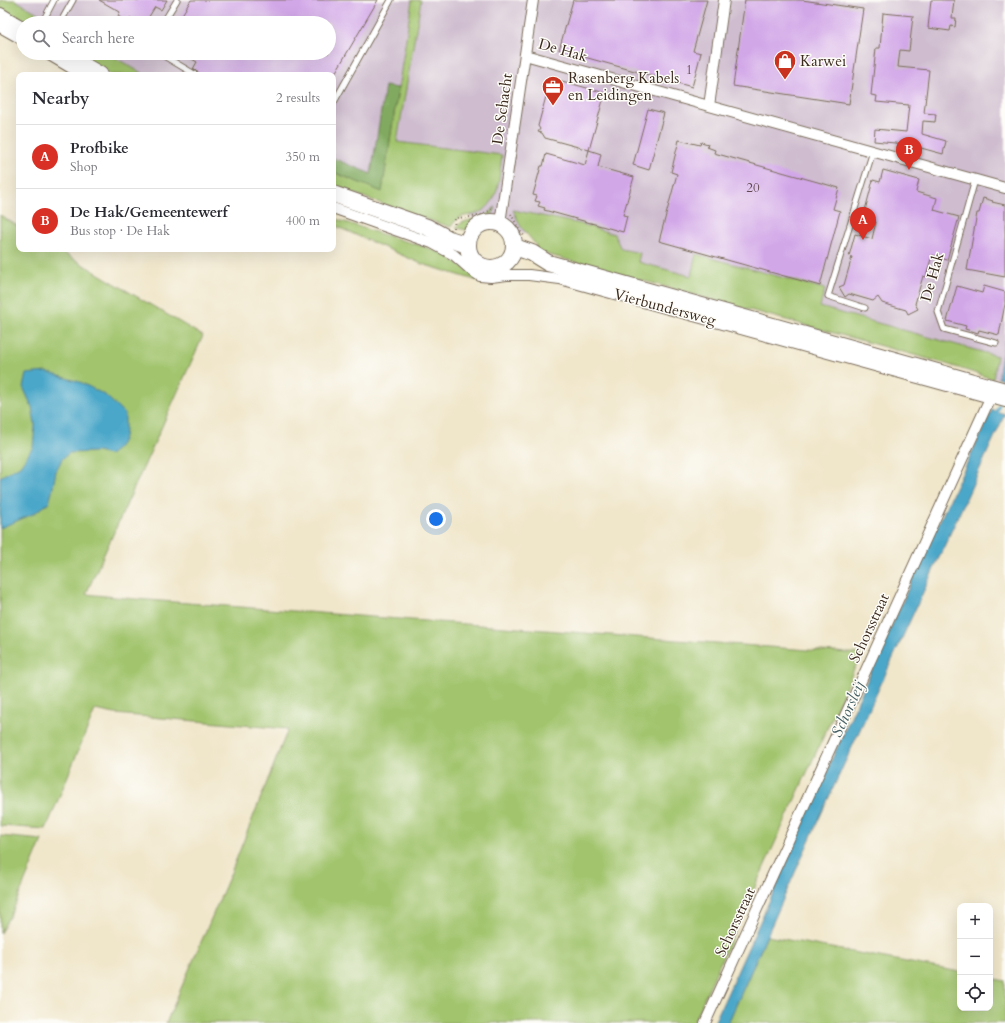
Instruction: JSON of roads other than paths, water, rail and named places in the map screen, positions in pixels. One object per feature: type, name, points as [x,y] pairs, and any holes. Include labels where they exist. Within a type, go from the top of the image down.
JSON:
[{"type":"main road","points":[[0,16],[16,26]]},
{"type":"main road","points":[[74,60],[95,72]]},
{"type":"main road","points":[[336,195],[427,227],[453,230],[469,239]]},
{"type":"main road","points":[[484,223],[500,223],[511,233],[514,240],[512,253],[504,265],[496,268],[480,266],[473,260],[469,253],[469,239],[476,227],[484,223]]},
{"type":"main road","name":"Vierbundersweg","points":[[512,253],[532,253],[548,263],[732,320],[1005,391]]},
{"type":"street","name":"De Schacht","points":[[500,223],[533,0]]},
{"type":"street","points":[[709,106],[724,0]]},
{"type":"street","points":[[0,27],[16,36]]},
{"type":"street","name":"De Hak","points":[[525,55],[1005,188]]},
{"type":"street","points":[[58,60],[78,72]]},
{"type":"street","name":"Vierbundersweg","points":[[336,209],[432,243],[454,255],[480,276],[491,278],[507,275],[529,275],[560,279],[732,320],[1005,402]]},
{"type":"street","name":"Schorsstraat","points":[[705,1023],[990,398]]},
{"type":"lane","points":[[46,16],[54,0]]},
{"type":"lane","points":[[64,16],[73,0]]},
{"type":"lane","points":[[167,16],[176,0]]},
{"type":"lane","points":[[336,99],[391,0]]},
{"type":"lane","points":[[171,60],[191,72]]},
{"type":"lane","points":[[865,308],[828,296],[873,152]]},
{"type":"lane","name":"De Hak","points":[[975,180],[938,312],[944,329],[996,343]]},
{"type":"water","points":[[1005,340],[1005,380],[998,378]]},
{"type":"water","points":[[46,372],[80,382],[105,395],[125,414],[124,438],[115,451],[109,455],[97,452],[69,453],[62,459],[56,471],[49,503],[33,514],[0,528],[0,477],[20,466],[33,447],[35,425],[32,407],[23,387],[26,374]]},
{"type":"water","points":[[992,410],[1005,414],[818,821],[728,1023],[714,1023],[792,851],[814,798],[826,776],[827,770],[917,569]]},
{"type":"waterway","name":"Schorsleij","points":[[995,414],[999,405]]},
{"type":"place","name":"Karwei","points":[[785,80]]},
{"type":"place","name":"Rasenberg Kabels en Leidingen","points":[[553,106]]},
{"type":"place","name":"De Hak/Gemeentewerf","points":[[909,170]]},
{"type":"place","name":"Profbike","points":[[863,240]]}]
